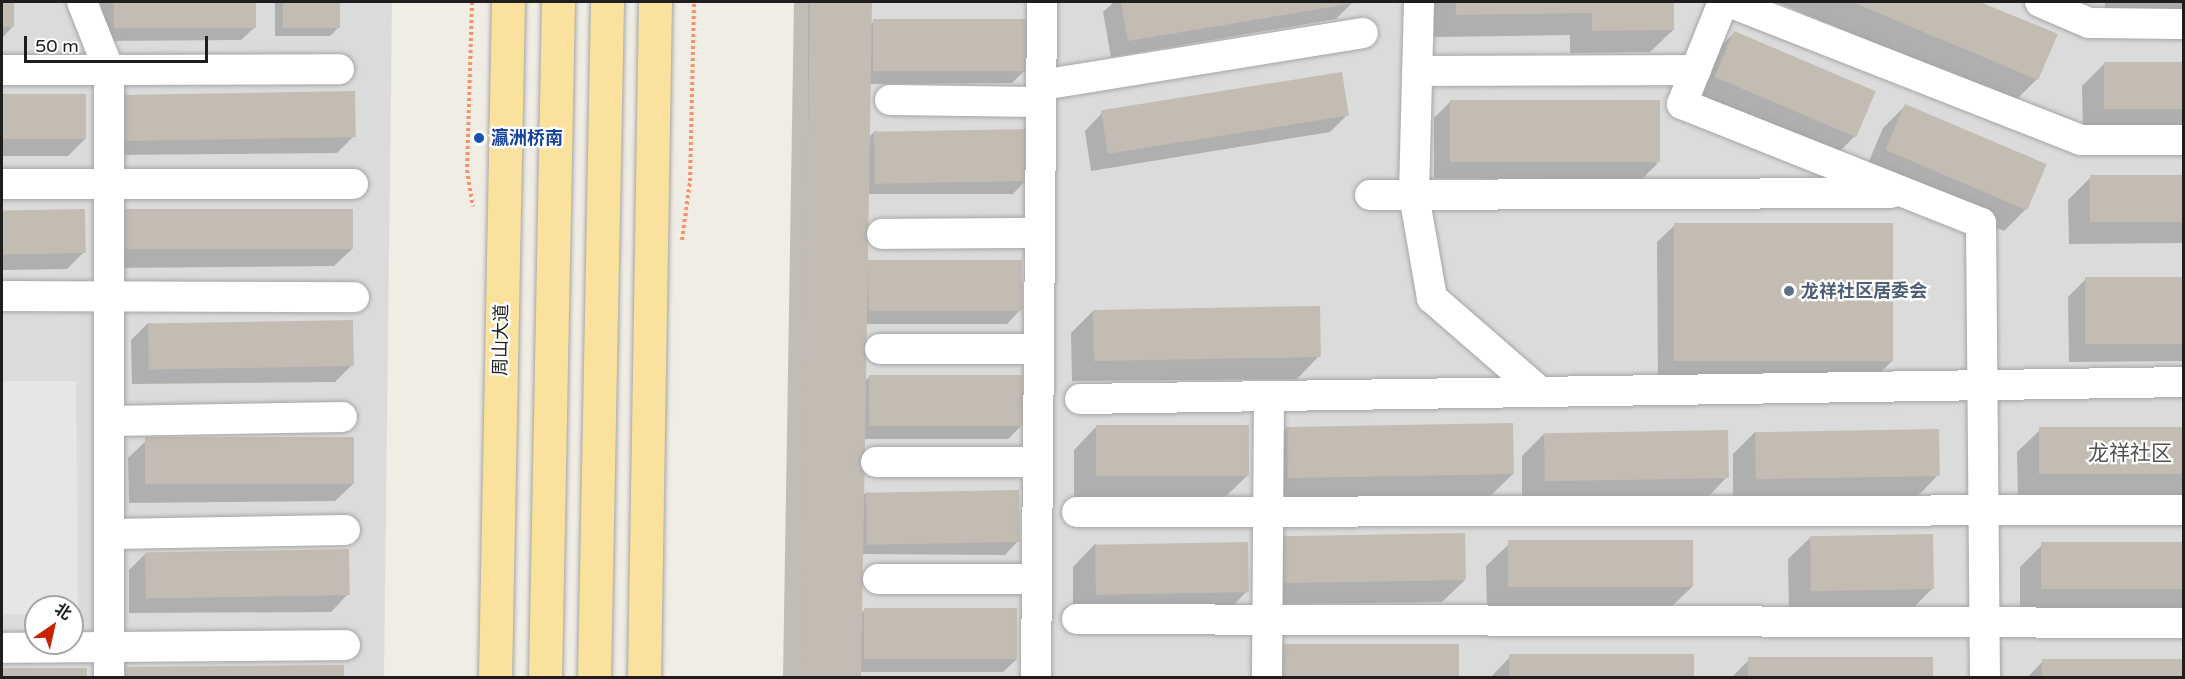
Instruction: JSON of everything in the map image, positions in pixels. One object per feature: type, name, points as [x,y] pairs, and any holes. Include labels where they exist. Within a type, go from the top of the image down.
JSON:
[{"type":"main road","name":"周山大道","points":[[495,678],[508,2]]},
{"type":"main road","points":[[545,678],[558,2]]},
{"type":"main road","points":[[594,678],[607,2]]},
{"type":"main road","points":[[644,678],[655,2]]},
{"type":"lane","points":[[82,2],[109,70],[109,678]]},
{"type":"lane","points":[[1036,678],[1042,2]]},
{"type":"lane","points":[[1419,2],[1414,195],[1432,298],[1540,392]]},
{"type":"lane","points":[[1723,2],[1682,104],[1982,223],[1985,678]]},
{"type":"lane","points":[[1729,2],[2081,140],[2184,140]]},
{"type":"lane","points":[[2040,2],[2089,23],[2184,24]]},
{"type":"lane","points":[[890,100],[1041,94],[1363,33]]},
{"type":"lane","points":[[2,70],[339,69]]},
{"type":"lane","points":[[1417,71],[1696,70]]},
{"type":"lane","points":[[2,184],[353,184]]},
{"type":"lane","points":[[1370,195],[1906,193]]},
{"type":"lane","points":[[882,234],[1040,233]]},
{"type":"lane","points":[[2,296],[354,297]]},
{"type":"lane","points":[[880,349],[1039,349]]},
{"type":"lane","points":[[1080,399],[2184,382]]},
{"type":"lane","points":[[1268,678],[1269,396]]},
{"type":"lane","points":[[110,421],[342,417]]},
{"type":"lane","points":[[876,462],[1038,462]]},
{"type":"lane","points":[[1077,512],[2184,510]]},
{"type":"lane","points":[[110,534],[345,530]]},
{"type":"lane","points":[[878,579],[1037,579]]},
{"type":"lane","points":[[1077,619],[2184,623]]},
{"type":"lane","points":[[2,648],[345,645]]},
{"type":"shaded area","points":[[2,2],[392,2],[384,677],[2,677]]},
{"type":"shaded area","points":[[808,2],[2183,2],[2183,678],[808,678]]},
{"type":"shaded area","points":[[2,381],[76,381],[78,595],[24,595],[24,614],[2,614]]},
{"type":"building","points":[[2,2],[14,2],[14,27],[2,27]]},
{"type":"building","points":[[114,2],[256,2],[256,28],[114,28]]},
{"type":"building","points":[[283,2],[340,2],[340,28],[283,28]]},
{"type":"building","points":[[810,2],[872,2],[868,260],[1022,260],[1022,311],[869,311],[868,263],[861,678],[800,678]]},
{"type":"building","points":[[1121,2],[1355,2],[1355,3],[1128,41]]},
{"type":"building","points":[[1456,2],[1674,2],[1674,30],[1592,31],[1592,13],[1456,15]]},
{"type":"building","points":[[1852,2],[1980,2],[2058,34],[2038,80]]},
{"type":"building","points":[[873,19],[1027,19],[1027,71],[873,71]]},
{"type":"building","points":[[1734,31],[1876,91],[1856,137],[1714,77]]},
{"type":"building","points":[[2104,62],[2184,62],[2184,109],[2104,109]]},
{"type":"building","points":[[1342,72],[1349,115],[1108,154],[1101,110]]},
{"type":"building","points":[[355,91],[356,137],[123,141],[122,95]]},
{"type":"building","points":[[2,94],[86,94],[86,139],[2,139]]},
{"type":"building","points":[[1450,100],[1660,100],[1660,162],[1450,162]]},
{"type":"building","points":[[1905,104],[2047,164],[2027,210],[1885,150]]},
{"type":"building","points":[[1027,129],[1028,181],[875,184],[874,132]]},
{"type":"building","points":[[2090,175],[2184,175],[2184,222],[2090,222]]},
{"type":"building","points":[[85,209],[86,253],[3,254],[2,210]]},
{"type":"building","points":[[124,209],[353,209],[353,249],[124,249]]},
{"type":"building","points":[[1674,223],[1893,223],[1893,361],[1674,361]]},
{"type":"building","points":[[2085,277],[2184,277],[2184,344],[2085,344]]},
{"type":"building","points":[[1320,306],[1321,357],[1094,361],[1093,310]]},
{"type":"building","points":[[353,320],[354,366],[149,370],[148,324]]},
{"type":"building","points":[[869,375],[1023,375],[1023,426],[869,426]]},
{"type":"building","points":[[1513,423],[1514,474],[1288,478],[1287,427]]},
{"type":"building","points":[[1096,425],[1249,425],[1249,476],[1096,476]]},
{"type":"building","points":[[2039,427],[2184,427],[2184,474],[2039,474]]},
{"type":"building","points":[[1939,429],[1940,476],[1756,479],[1755,432]]},
{"type":"building","points":[[1728,430],[1729,478],[1545,481],[1544,433]]},
{"type":"building","points":[[145,437],[354,437],[354,484],[145,484]]},
{"type":"building","points":[[1019,490],[1020,542],[867,545],[866,493]]},
{"type":"building","points":[[1465,533],[1466,580],[1282,583],[1281,536]]},
{"type":"building","points":[[1933,534],[1934,589],[1811,591],[1810,536]]},
{"type":"building","points":[[1508,540],[1693,540],[1693,587],[1508,587]]},
{"type":"building","points":[[1248,542],[1249,592],[1096,595],[1095,545]]},
{"type":"building","points":[[2041,542],[2184,542],[2184,589],[2041,589]]},
{"type":"building","points":[[349,549],[350,595],[146,599],[145,553]]},
{"type":"building","points":[[864,608],[1017,608],[1017,659],[864,659]]},
{"type":"building","points":[[1274,644],[1459,644],[1459,678],[1274,678]]},
{"type":"building","points":[[1509,654],[1694,654],[1694,678],[1509,678]]},
{"type":"building","points":[[1748,657],[1933,657],[1933,678],[1748,678]]},
{"type":"building","points":[[2042,659],[2184,659],[2184,678],[2042,678]]},
{"type":"building","points":[[344,665],[344,678],[125,678],[125,667]]},
{"type":"building","points":[[2,668],[87,668],[87,678],[2,678]]},
{"type":"place","name":"瀛洲桥南","points":[[479,138]]},
{"type":"place","name":"龙祥社区居委会","points":[[1789,291]]},
{"type":"district","name":"龙祥社区","points":[[2130,454]]}]
